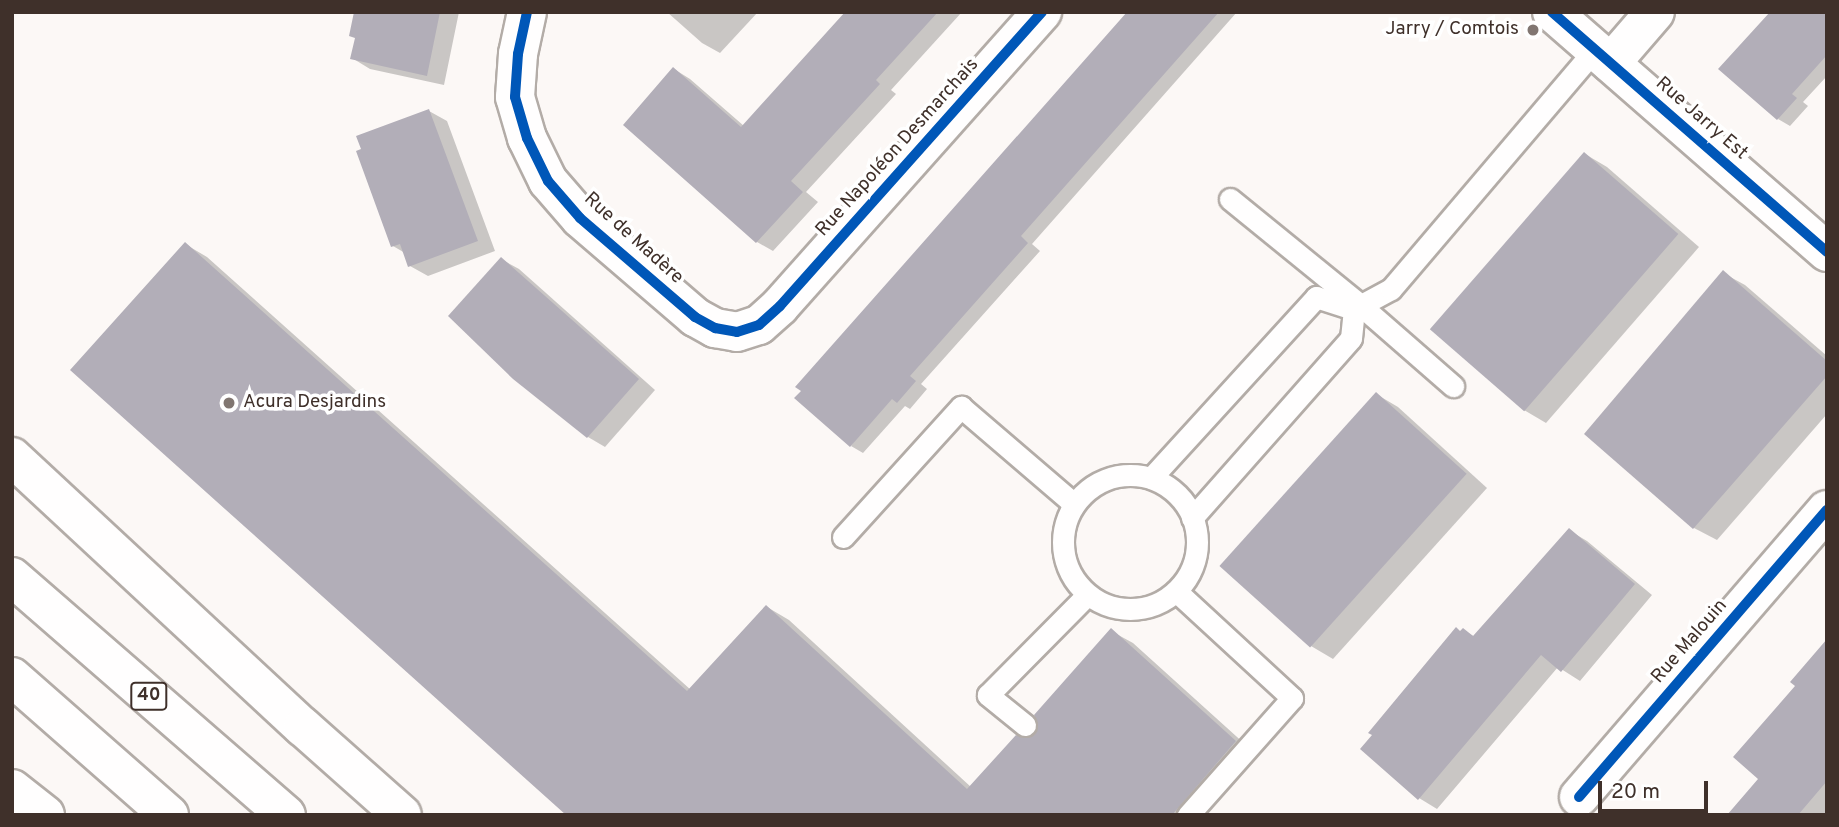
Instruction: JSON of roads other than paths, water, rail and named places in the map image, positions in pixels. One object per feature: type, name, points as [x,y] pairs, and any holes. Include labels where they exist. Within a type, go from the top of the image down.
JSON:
[{"type":"main road","name":"Rue de Madère","points":[[527,12],[518,54],[515,97],[527,138],[548,181],[572,209],[695,317],[715,328],[737,332],[759,325],[780,306]]},
{"type":"main road","name":"Rue Napoléon Desmarchais","points":[[780,306],[1042,12]]},
{"type":"main road","name":"Rue Jarry Est","points":[[1552,12],[1827,252]]},
{"type":"main road","points":[[1603,56],[1656,12]]},
{"type":"main road","points":[[12,457],[303,727],[402,815]]},
{"type":"main road","name":"Rue Malouin","points":[[1579,797],[1827,510]]},
{"type":"main road","name":"40","points":[[12,577],[286,815]]},
{"type":"main road","points":[[12,677],[169,815]]},
{"type":"main road","points":[[12,789],[45,815]]},
{"type":"lane","points":[[1151,478],[1316,297],[1357,307],[1391,289],[1603,56]]},
{"type":"lane","points":[[1230,199],[1453,386]]},
{"type":"lane","points":[[1192,518],[1351,338],[1357,307]]},
{"type":"lane","points":[[843,537],[961,407],[1074,504]]},
{"type":"lane","points":[[1125,476],[1151,478],[1180,498],[1192,518],[1196,549],[1189,572],[1176,591],[1160,602],[1132,609],[1104,605],[1087,595],[1073,580],[1065,562],[1062,542],[1065,523],[1074,504],[1100,482],[1125,476]]},
{"type":"lane","points":[[1176,591],[1292,698],[1188,815]]},
{"type":"lane","points":[[1025,725],[988,695],[1087,595]]},
{"type":"place","name":"Jarry / Comtois","points":[[1533,30]]},
{"type":"place","name":"Acura Desjardins","points":[[229,403]]}]
